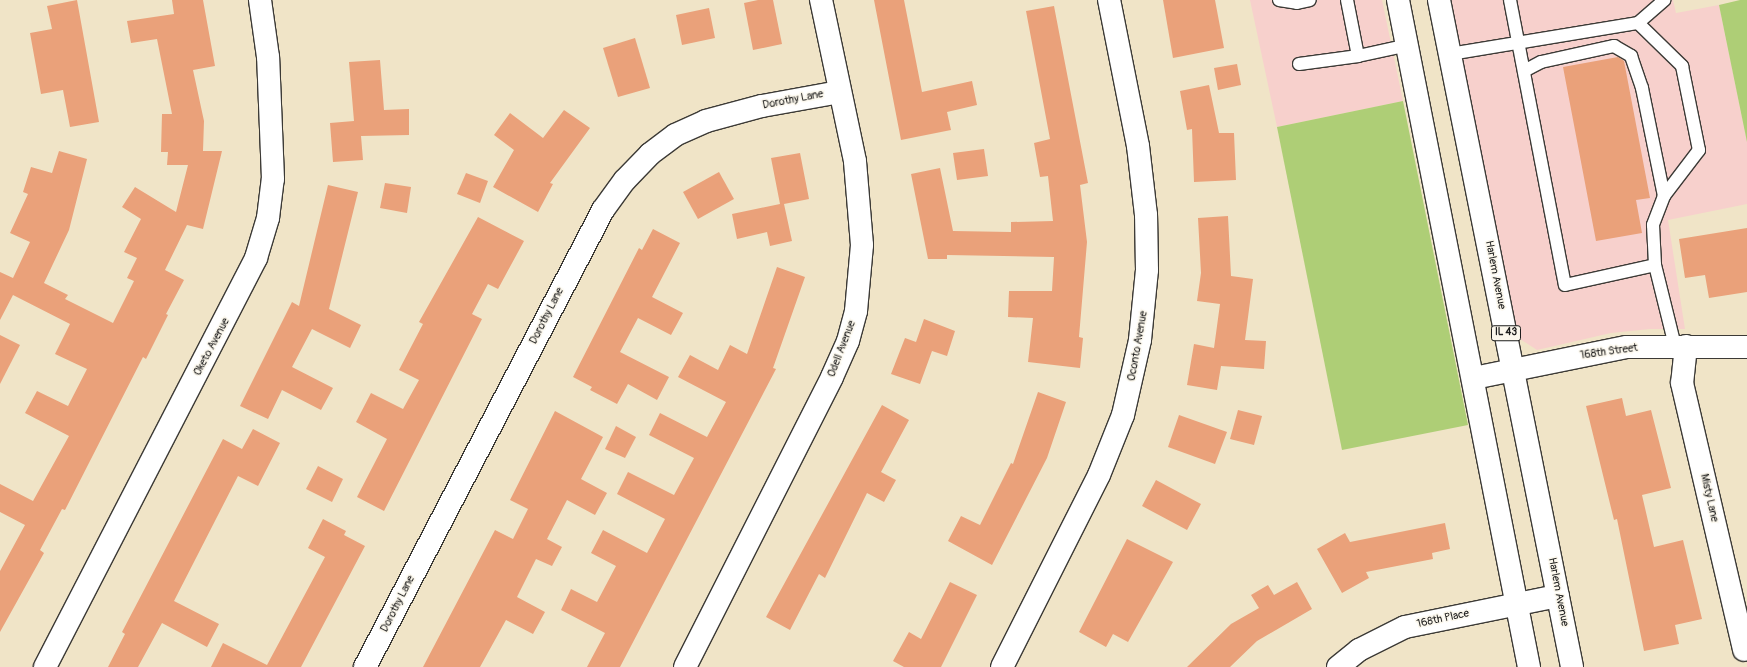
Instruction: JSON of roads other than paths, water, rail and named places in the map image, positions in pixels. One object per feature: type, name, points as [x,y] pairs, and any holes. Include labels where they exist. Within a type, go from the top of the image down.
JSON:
[{"type":"street","name":"Oketo Avenue","points":[[45,667],[256,258],[268,218],[273,179],[268,57],[260,0]]},
{"type":"street","name":"Odell Avenue","points":[[685,667],[832,377],[848,341],[856,311],[862,245],[854,161],[821,0]]},
{"type":"street","name":"Oconto Avenue","points":[[1002,667],[1099,475],[1123,415],[1140,340],[1147,270],[1146,215],[1138,146],[1109,0]]},
{"type":"street","points":[[1398,0],[1474,378],[1529,667]]},
{"type":"street","name":"Harlem Avenue","points":[[1439,0],[1514,368],[1572,667]]},
{"type":"street","name":"Dorothy Lane","points":[[365,667],[603,210],[625,180],[650,154],[674,135],[706,121],[762,106],[839,92]]},
{"type":"street","name":"Misty Lane","points":[[1680,346],[1682,383],[1744,650]]},
{"type":"street","name":"168th Street","points":[[1474,378],[1514,368],[1627,347],[1747,347]]},
{"type":"street","name":"168th Place","points":[[1338,667],[1359,650],[1405,627],[1558,596]]},
{"type":"lane","points":[[1279,0],[1296,3],[1310,0]]},
{"type":"lane","points":[[1347,0],[1358,56]]},
{"type":"lane","points":[[1510,0],[1565,285],[1655,265]]},
{"type":"lane","points":[[1450,54],[1638,23],[1664,0]]},
{"type":"lane","points":[[1638,23],[1682,66],[1699,150],[1664,196],[1653,225],[1655,265],[1680,346]]},
{"type":"lane","points":[[1299,64],[1358,56],[1408,45]]},
{"type":"lane","points":[[1524,71],[1541,62],[1614,46],[1631,56],[1642,88],[1664,196]]}]
